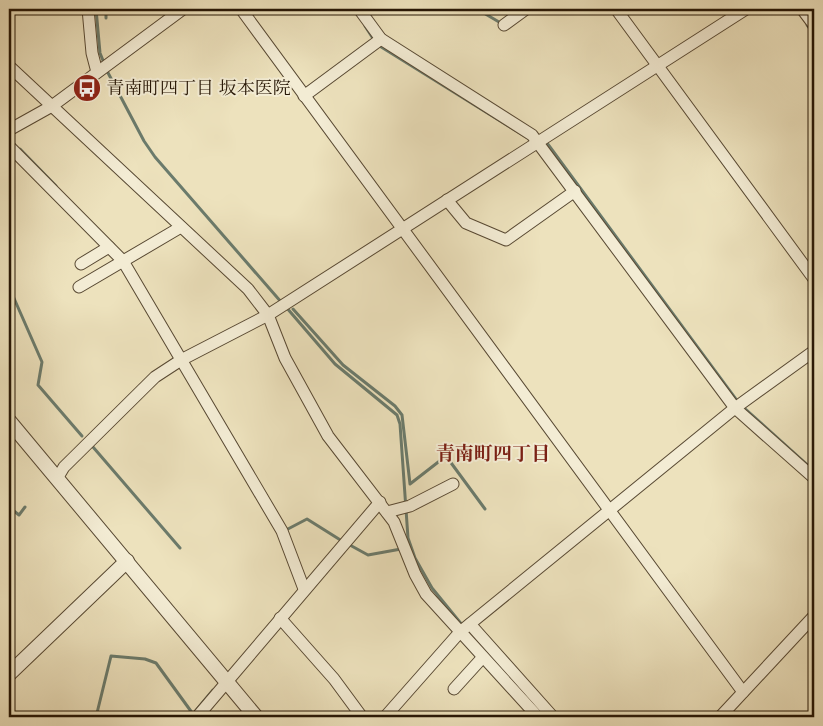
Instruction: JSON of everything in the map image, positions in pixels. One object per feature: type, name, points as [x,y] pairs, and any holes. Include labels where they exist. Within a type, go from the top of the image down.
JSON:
[{"type":"street","points":[[88,9],[92,53],[96,72]]},
{"type":"street","points":[[9,130],[52,106],[183,9]]},
{"type":"street","points":[[241,9],[743,692]]},
{"type":"street","points":[[359,9],[381,39],[532,135],[538,141],[735,408],[814,478]]},
{"type":"street","points":[[504,25],[526,9]]},
{"type":"street","points":[[616,9],[814,279]]},
{"type":"street","points":[[58,477],[64,467],[155,377],[185,358],[268,315],[746,9]]},
{"type":"street","points":[[802,9],[814,25]]},
{"type":"street","points":[[304,96],[381,39]]},
{"type":"street","points":[[9,66],[248,289],[268,315],[290,366],[328,436],[394,522],[415,574],[426,594],[465,628],[553,717]]},
{"type":"street","points":[[9,146],[109,247],[127,258],[282,531],[304,590]]},
{"type":"street","points":[[447,200],[466,223],[506,240],[575,191]]},
{"type":"street","points":[[80,287],[181,227]]},
{"type":"street","points":[[81,264],[109,247]]},
{"type":"street","points":[[385,717],[465,628],[735,408],[814,350]]},
{"type":"street","points":[[9,421],[58,477],[256,717]]},
{"type":"street","points":[[387,512],[410,506],[453,484]]},
{"type":"street","points":[[197,717],[380,502]]},
{"type":"street","points":[[9,674],[127,561]]},
{"type":"street","points":[[720,717],[814,616]]},
{"type":"street","points":[[280,618],[334,679],[362,717]]},
{"type":"street","points":[[465,628],[483,657],[538,717]]},
{"type":"street","points":[[454,689],[483,657]]},
{"type":"waterway","points":[[96,9],[100,53],[104,63]]},
{"type":"waterway","points":[[106,9],[106,18]]},
{"type":"waterway","points":[[477,9],[499,22]]},
{"type":"waterway","points":[[807,25],[814,35]]},
{"type":"waterway","points":[[365,26],[374,40]]},
{"type":"waterway","points":[[378,45],[531,140]]},
{"type":"waterway","points":[[106,69],[144,141],[155,157],[282,303]]},
{"type":"waterway","points":[[545,143],[547,143],[738,402]]},
{"type":"waterway","points":[[20,149],[56,186]]},
{"type":"waterway","points":[[9,298],[13,296],[42,362],[38,385],[82,436]]},
{"type":"waterway","points":[[286,307],[335,364],[397,415],[400,424],[408,538],[415,558],[432,588],[463,626]]},
{"type":"waterway","points":[[293,309],[343,365],[395,406],[402,415],[410,484],[446,456],[485,509]]},
{"type":"waterway","points":[[742,406],[812,469]]},
{"type":"waterway","points":[[93,447],[180,548]]},
{"type":"waterway","points":[[9,507],[19,515],[25,507]]},
{"type":"waterway","points":[[286,530],[307,519],[342,541]]},
{"type":"waterway","points":[[348,544],[368,555],[401,549]]},
{"type":"waterway","points":[[468,631],[532,702]]},
{"type":"waterway","points":[[96,717],[111,656],[145,659],[156,663],[193,714],[213,690]]},
{"type":"place","name":"青南町四丁目 坂本医院","points":[[87,88]]},
{"type":"district","name":"青南町四丁目","points":[[493,454]]}]
